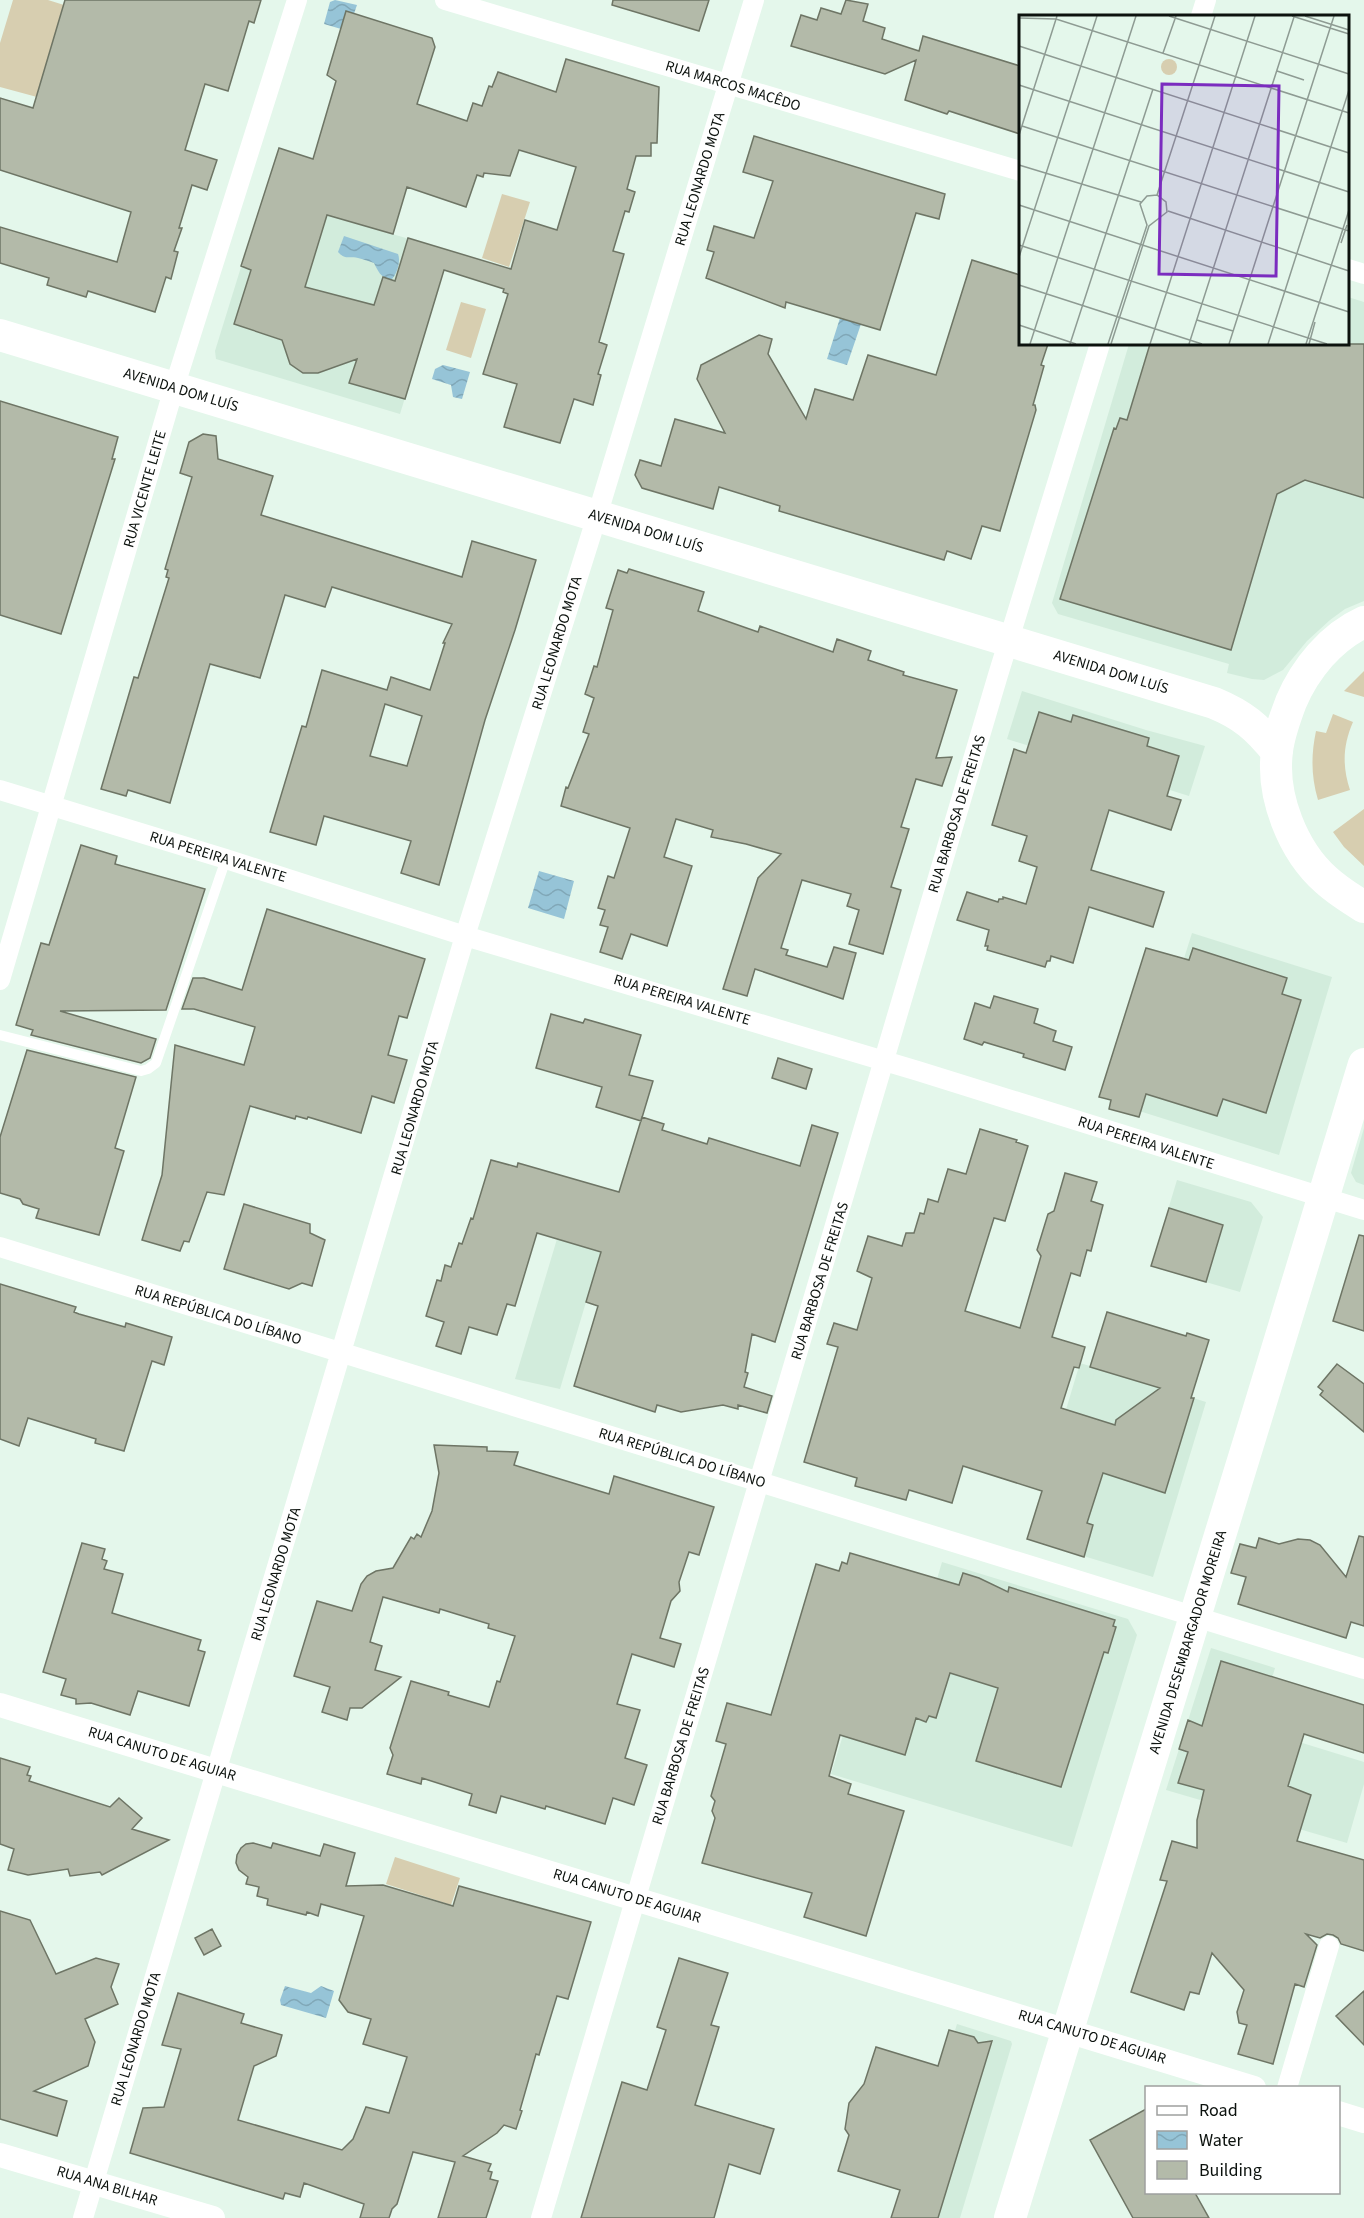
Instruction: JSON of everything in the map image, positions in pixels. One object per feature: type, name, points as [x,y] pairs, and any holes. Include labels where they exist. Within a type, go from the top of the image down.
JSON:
[{"type":"main road","name":"AVENIDA DOM LUÍS","points":[[0,335],[1214,703],[1239,713],[1261,731],[1277,752]]},
{"type":"main road","points":[[1364,622],[1351,628],[1324,652],[1305,676],[1287,713],[1277,752],[1279,794],[1287,821],[1300,847],[1326,880],[1364,907]]},
{"type":"main road","name":"AVENIDA DESEMBARGADOR MOREIRA","points":[[1010,2218],[1364,1064]]},
{"type":"street","name":"RUA VICENTE LEITE","points":[[0,981],[174,388],[297,0]]},
{"type":"street","name":"RUA MARCOS MACÊDO","points":[[445,0],[1019,171]]},
{"type":"street","name":"RUA LEONARDO MOTA","points":[[83,2218],[465,936],[597,516],[754,0]]},
{"type":"street","points":[[1201,15],[1206,0]]},
{"type":"street","points":[[1349,270],[1364,274]]},
{"type":"street","name":"RUA BARBOSA DE FREITAS","points":[[541,2218],[1008,640],[1100,345]]},
{"type":"street","name":"RUA PEREIRA VALENTE","points":[[0,790],[226,859],[465,936],[884,1060],[1364,1210]]},
{"type":"street","name":"RUA REPÚBLICA DO LÍBANO","points":[[0,1247],[1364,1669]]},
{"type":"street","name":"RUA CANUTO DE AGUIAR","points":[[0,1705],[1068,2029],[1248,2086]]},
{"type":"street","points":[[1288,2086],[1329,1946]]},
{"type":"street","points":[[1340,2114],[1364,2121]]},
{"type":"street","name":"RUA ANA BILHAR","points":[[0,2155],[213,2218]]},
{"type":"lane","points":[[0,1035],[141,1071],[156,1063],[226,859]]},
{"type":"shaded area","points":[[13,0],[48,0],[64,5],[37,97],[0,87],[0,43]]},
{"type":"shaded area","points":[[502,194],[530,202],[509,267],[482,258]]},
{"type":"shaded area","points":[[263,196],[450,251],[400,414],[216,359],[215,351]]},
{"type":"shaded area","points":[[1349,297],[1364,302],[1364,601],[1345,609],[1330,620],[1307,641],[1283,670],[1264,680],[1227,673],[1229,664],[1058,614],[1052,603],[1129,345],[1349,345]]},
{"type":"shaded area","points":[[461,302],[486,309],[471,358],[446,350]]},
{"type":"shaded area","points":[[1364,671],[1364,697],[1344,691]]},
{"type":"shaded area","points":[[1022,691],[1205,746],[1189,796],[1007,739]]},
{"type":"shaded area","points":[[1333,714],[1353,722],[1347,739],[1345,756],[1350,790],[1318,800],[1313,774],[1314,740],[1316,731],[1326,733]]},
{"type":"shaded area","points":[[1364,809],[1364,866],[1344,847],[1333,832]]},
{"type":"shaded area","points":[[1192,933],[1332,977],[1279,1155],[1136,1110]]},
{"type":"shaded area","points":[[1364,1128],[1364,1185],[1356,1182],[1351,1173]]},
{"type":"shaded area","points":[[1177,1180],[1251,1202],[1263,1217],[1240,1292],[1151,1266]]},
{"type":"shaded area","points":[[557,1239],[601,1252],[560,1389],[515,1379]]},
{"type":"shaded area","points":[[1080,1363],[1206,1402],[1153,1577],[1027,1539]]},
{"type":"shaded area","points":[[942,1562],[1128,1619],[1137,1635],[1072,1847],[831,1774],[844,1732],[888,1746]]},
{"type":"shaded area","points":[[1211,1648],[1275,1668],[1257,1729],[1364,1762],[1364,1784],[1347,1843],[1166,1790]]},
{"type":"shaded area","points":[[395,1857],[460,1878],[451,1905],[386,1884]]},
{"type":"shaded area","points":[[957,2024],[1011,2041],[1012,2044],[960,2218],[897,2218]]},
{"type":"water","points":[[335,0],[357,5],[348,31],[324,24],[330,2]]},
{"type":"water","points":[[344,236],[398,254],[399,264],[393,278],[387,279],[378,271],[374,263],[340,254],[338,252]]},
{"type":"water","points":[[840,318],[861,324],[847,365],[827,359]]},
{"type":"water","points":[[443,365],[470,372],[462,399],[453,397],[451,385],[432,379],[435,369]]},
{"type":"water","points":[[539,871],[574,881],[564,919],[528,908]]},
{"type":"water","points":[[285,1986],[311,1993],[321,1986],[334,1991],[326,2018],[281,2005],[280,2000]]},
{"type":"building","points":[[65,0],[261,0],[254,23],[249,21],[228,91],[205,84],[185,150],[217,160],[207,190],[192,185],[179,228],[182,228],[174,251],[178,252],[171,279],[166,277],[155,312],[88,291],[86,297],[47,285],[49,278],[0,263],[0,227],[117,262],[131,212],[0,170],[0,98],[33,108]]},
{"type":"building","points":[[613,0],[709,0],[699,31],[612,5]]},
{"type":"building","points":[[846,0],[868,4],[863,21],[885,28],[882,39],[919,51],[923,36],[1019,66],[1019,134],[949,111],[947,114],[905,100],[916,60],[885,74],[791,46],[801,15],[817,20],[821,8],[841,14]]},
{"type":"building","points":[[346,11],[432,38],[435,47],[417,104],[467,121],[473,103],[482,106],[489,86],[492,87],[498,72],[556,92],[566,59],[659,87],[657,143],[651,143],[651,156],[636,156],[627,189],[635,192],[629,212],[625,211],[613,251],[624,254],[599,342],[607,345],[598,374],[601,375],[593,405],[574,399],[560,443],[504,427],[517,384],[483,374],[508,294],[503,292],[504,289],[444,270],[405,399],[349,383],[357,359],[318,373],[303,373],[290,364],[282,340],[234,324],[251,270],[241,266],[279,148],[313,159],[336,81],[327,75]],"holes":[[[519,150],[576,167],[557,230],[525,220],[511,269],[408,238],[395,281],[383,277],[374,305],[305,287],[327,215],[393,234],[407,187],[466,207],[477,175],[483,177],[484,173],[510,176]]]},
{"type":"building","points":[[754,136],[945,194],[939,219],[916,213],[880,330],[786,302],[785,308],[706,278],[714,252],[707,250],[714,226],[754,238],[773,181],[743,172]]},
{"type":"building","points":[[972,260],[1019,275],[1019,345],[1048,345],[1033,405],[1036,410],[1000,531],[982,526],[971,559],[947,551],[944,560],[779,511],[780,506],[719,487],[713,509],[642,488],[635,475],[640,460],[661,466],[675,419],[725,433],[697,379],[701,365],[759,335],[772,339],[768,354],[806,419],[815,389],[853,400],[868,355],[936,375]]},
{"type":"building","points":[[1364,344],[1364,498],[1305,480],[1277,494],[1231,650],[1060,599],[1114,428],[1116,429],[1120,418],[1127,420],[1150,345]]},
{"type":"building","points":[[0,401],[118,437],[112,459],[115,459],[61,634],[0,615]]},
{"type":"building","points":[[203,434],[216,436],[218,459],[273,476],[261,515],[462,577],[472,541],[536,560],[485,720],[439,885],[401,873],[411,841],[324,816],[316,845],[270,832],[302,726],[306,727],[322,670],[387,690],[391,677],[430,690],[445,643],[443,643],[452,624],[332,587],[325,607],[285,595],[260,678],[210,664],[170,803],[128,790],[126,796],[101,789],[134,677],[138,678],[169,578],[166,577],[168,570],[165,569],[192,477],[180,473],[189,442]],"holes":[[[385,704],[422,716],[407,766],[370,756]]]},
{"type":"building","points":[[629,569],[704,592],[698,611],[758,632],[760,626],[833,652],[837,639],[871,651],[868,660],[904,672],[903,675],[957,690],[936,758],[952,757],[942,786],[916,779],[901,827],[909,829],[891,887],[901,890],[883,954],[849,944],[859,910],[847,906],[851,894],[802,880],[781,948],[788,950],[786,955],[827,967],[834,947],[856,953],[843,999],[755,969],[747,996],[723,989],[758,878],[781,854],[711,837],[713,830],[676,819],[664,857],[692,866],[667,946],[631,934],[622,959],[600,952],[608,927],[600,925],[605,910],[598,908],[608,876],[614,878],[630,828],[561,806],[566,787],[568,788],[589,734],[583,732],[594,698],[585,694],[594,666],[597,667],[613,610],[606,608],[618,570],[627,573]]},
{"type":"building","points":[[1039,712],[1071,722],[1073,715],[1149,738],[1147,746],[1179,756],[1167,796],[1181,800],[1171,830],[1109,810],[1091,870],[1164,892],[1153,927],[1089,907],[1073,963],[1051,956],[1045,967],[987,950],[988,946],[985,946],[989,930],[957,920],[967,892],[998,902],[1003,897],[1026,904],[1037,867],[1019,861],[1027,836],[992,825],[1014,749],[1026,753]]},
{"type":"building","points":[[81,845],[117,856],[115,864],[205,889],[166,1010],[60,1011],[156,1039],[150,1058],[141,1063],[31,1035],[33,1030],[16,1025],[41,943],[49,945]]},
{"type":"building","points":[[267,909],[425,959],[407,1018],[399,1016],[388,1055],[407,1060],[394,1103],[372,1096],[361,1133],[308,1117],[307,1119],[296,1116],[295,1119],[250,1106],[224,1195],[207,1192],[189,1242],[184,1241],[180,1251],[142,1240],[162,1175],[175,1045],[244,1065],[255,1027],[194,1009],[182,1009],[193,978],[204,978],[242,990]]},
{"type":"building","points":[[1146,948],[1189,960],[1193,948],[1287,978],[1282,994],[1301,1000],[1266,1113],[1223,1099],[1217,1116],[1146,1094],[1139,1117],[1109,1109],[1111,1100],[1099,1097]]},
{"type":"building","points":[[994,996],[1038,1009],[1034,1023],[1056,1031],[1053,1041],[1072,1047],[1065,1070],[1023,1057],[1024,1054],[984,1042],[982,1045],[964,1039],[975,1003],[990,1008]]},
{"type":"building","points":[[551,1014],[583,1023],[585,1019],[641,1035],[629,1075],[653,1081],[641,1121],[596,1107],[602,1087],[536,1068]]},
{"type":"building","points":[[27,1050],[136,1077],[115,1148],[124,1151],[99,1235],[36,1218],[39,1209],[23,1204],[20,1199],[0,1193],[0,1137]]},
{"type":"building","points":[[778,1058],[812,1069],[806,1089],[772,1078]]},
{"type":"building","points":[[642,1117],[664,1124],[662,1130],[707,1144],[709,1138],[800,1166],[812,1125],[838,1133],[775,1342],[752,1334],[745,1372],[748,1373],[744,1387],[772,1396],[767,1413],[738,1405],[738,1409],[723,1405],[681,1412],[657,1405],[655,1412],[574,1386],[598,1306],[586,1302],[601,1252],[537,1233],[515,1306],[507,1304],[497,1335],[469,1327],[461,1354],[436,1346],[444,1322],[426,1316],[437,1280],[441,1281],[445,1265],[451,1267],[459,1243],[462,1244],[471,1218],[473,1219],[491,1160],[517,1167],[518,1163],[619,1192]]},
{"type":"building","points":[[980,1129],[1017,1140],[1016,1142],[1028,1146],[1005,1221],[994,1218],[965,1311],[1020,1328],[1041,1256],[1037,1250],[1048,1214],[1054,1211],[1065,1173],[1097,1182],[1091,1201],[1103,1205],[1091,1251],[1087,1250],[1080,1276],[1071,1273],[1052,1337],[1085,1347],[1079,1368],[1074,1367],[1061,1408],[1115,1425],[1116,1420],[1160,1388],[1090,1367],[1107,1312],[1186,1336],[1187,1333],[1209,1340],[1165,1493],[1103,1473],[1087,1523],[1093,1525],[1084,1557],[1027,1539],[1042,1491],[963,1466],[952,1503],[909,1490],[906,1500],[855,1486],[857,1478],[804,1462],[838,1347],[827,1344],[834,1323],[857,1330],[872,1278],[857,1271],[868,1236],[902,1246],[906,1233],[914,1233],[920,1213],[924,1214],[928,1199],[938,1202],[948,1169],[966,1174]]},
{"type":"building","points":[[244,1204],[310,1224],[310,1233],[325,1240],[312,1286],[302,1283],[289,1289],[224,1269]]},
{"type":"building","points":[[1169,1208],[1223,1225],[1206,1282],[1151,1266]]},
{"type":"building","points":[[1359,1235],[1364,1236],[1364,1331],[1333,1321]]},
{"type":"building","points":[[0,1284],[76,1307],[74,1312],[79,1314],[125,1327],[126,1323],[172,1337],[164,1365],[152,1361],[124,1451],[95,1443],[96,1439],[28,1418],[19,1446],[0,1439]]},
{"type":"building","points":[[1337,1364],[1364,1384],[1364,1432],[1320,1395],[1323,1391],[1318,1387]]},
{"type":"building","points":[[434,1445],[487,1447],[487,1451],[518,1452],[514,1465],[609,1494],[614,1476],[714,1507],[699,1555],[689,1552],[679,1582],[680,1591],[671,1601],[660,1638],[681,1644],[674,1667],[632,1654],[617,1704],[640,1710],[625,1758],[647,1765],[634,1805],[613,1798],[605,1824],[546,1806],[545,1809],[501,1796],[496,1813],[469,1805],[472,1794],[422,1778],[421,1784],[387,1774],[393,1755],[390,1748],[411,1681],[489,1707],[515,1636],[488,1628],[489,1624],[440,1609],[439,1613],[383,1597],[370,1642],[382,1646],[375,1670],[401,1677],[362,1708],[350,1708],[347,1720],[322,1712],[330,1687],[294,1676],[317,1601],[352,1611],[361,1584],[367,1576],[376,1571],[393,1568],[411,1537],[414,1539],[417,1534],[421,1537],[432,1511],[439,1473]]},
{"type":"building","points":[[1359,1536],[1364,1537],[1364,1626],[1351,1622],[1346,1638],[1238,1604],[1246,1577],[1231,1573],[1240,1544],[1256,1548],[1259,1538],[1279,1544],[1298,1539],[1310,1540],[1320,1545],[1346,1577]]},
{"type":"building","points":[[82,1543],[105,1549],[102,1559],[107,1561],[104,1569],[123,1574],[112,1613],[201,1640],[198,1650],[205,1652],[189,1706],[138,1691],[130,1715],[91,1703],[76,1704],[76,1699],[61,1695],[66,1679],[43,1672]]},
{"type":"building","points":[[850,1553],[959,1585],[963,1573],[1008,1592],[1009,1587],[1115,1620],[1113,1626],[1116,1627],[1108,1653],[1104,1652],[1061,1787],[976,1761],[998,1688],[950,1673],[936,1718],[929,1716],[926,1722],[916,1718],[905,1755],[840,1735],[829,1776],[851,1784],[848,1794],[904,1811],[866,1936],[804,1917],[812,1893],[702,1863],[715,1818],[712,1811],[715,1801],[711,1796],[726,1744],[716,1741],[727,1703],[771,1715],[816,1564],[839,1571],[842,1562],[847,1564]]},
{"type":"building","points":[[1221,1661],[1364,1705],[1364,1753],[1304,1734],[1288,1786],[1311,1795],[1297,1841],[1364,1860],[1364,1951],[1341,1944],[1333,1935],[1327,1934],[1320,1938],[1306,1934],[1317,1945],[1304,1987],[1295,1984],[1273,2064],[1238,2054],[1247,2025],[1239,2023],[1237,2012],[1244,1990],[1212,1953],[1199,1994],[1190,1992],[1184,2010],[1131,1992],[1167,1881],[1160,1880],[1172,1841],[1197,1848],[1197,1820],[1204,1790],[1178,1783],[1188,1752],[1179,1749],[1188,1720],[1202,1726]]},
{"type":"building","points":[[0,1758],[30,1767],[27,1775],[31,1776],[29,1781],[110,1807],[119,1798],[142,1818],[132,1829],[169,1840],[102,1875],[100,1872],[70,1876],[68,1869],[28,1875],[8,1870],[14,1849],[0,1844]]},
{"type":"building","points":[[253,1843],[271,1848],[273,1843],[320,1856],[324,1844],[355,1853],[346,1886],[383,1885],[453,1906],[459,1886],[591,1922],[568,1999],[557,1996],[539,2055],[536,2054],[516,2129],[504,2125],[497,2133],[463,2156],[491,2164],[488,2171],[492,2172],[490,2179],[498,2181],[486,2218],[438,2218],[455,2162],[413,2152],[397,2204],[392,2209],[389,2218],[360,2218],[364,2204],[304,2183],[300,2197],[285,2193],[283,2199],[130,2153],[143,2108],[164,2107],[181,2049],[162,2045],[178,1993],[244,2014],[241,2023],[282,2035],[276,2056],[254,2066],[238,2120],[342,2150],[353,2139],[366,2107],[389,2113],[407,2057],[363,2044],[371,2019],[348,2012],[339,2000],[364,1916],[321,1904],[318,1916],[267,1905],[268,1899],[257,1896],[259,1887],[246,1884],[248,1877],[239,1870],[236,1863],[241,1848]]},
{"type":"building","points":[[0,1911],[30,1920],[56,1974],[96,1958],[119,1964],[111,1987],[118,2004],[85,2019],[95,2042],[88,2066],[34,2091],[67,2101],[57,2136],[0,2119]]},
{"type":"building","points":[[212,1929],[221,1946],[204,1955],[195,1938]]},
{"type":"building","points":[[679,1958],[728,1973],[711,2025],[719,2027],[695,2105],[774,2129],[760,2174],[729,2164],[714,2218],[581,2218],[622,2082],[647,2090],[666,2030],[657,2027]]},
{"type":"building","points":[[1364,1991],[1364,2045],[1336,2016]]},
{"type":"building","points":[[949,2030],[974,2037],[978,2043],[992,2041],[938,2218],[891,2218],[900,2190],[838,2171],[849,2135],[845,2129],[849,2103],[864,2084],[876,2047],[938,2066]]},
{"type":"building","points":[[1145,2110],[1145,2194],[1196,2194],[1209,2218],[1133,2218],[1090,2140]]}]
